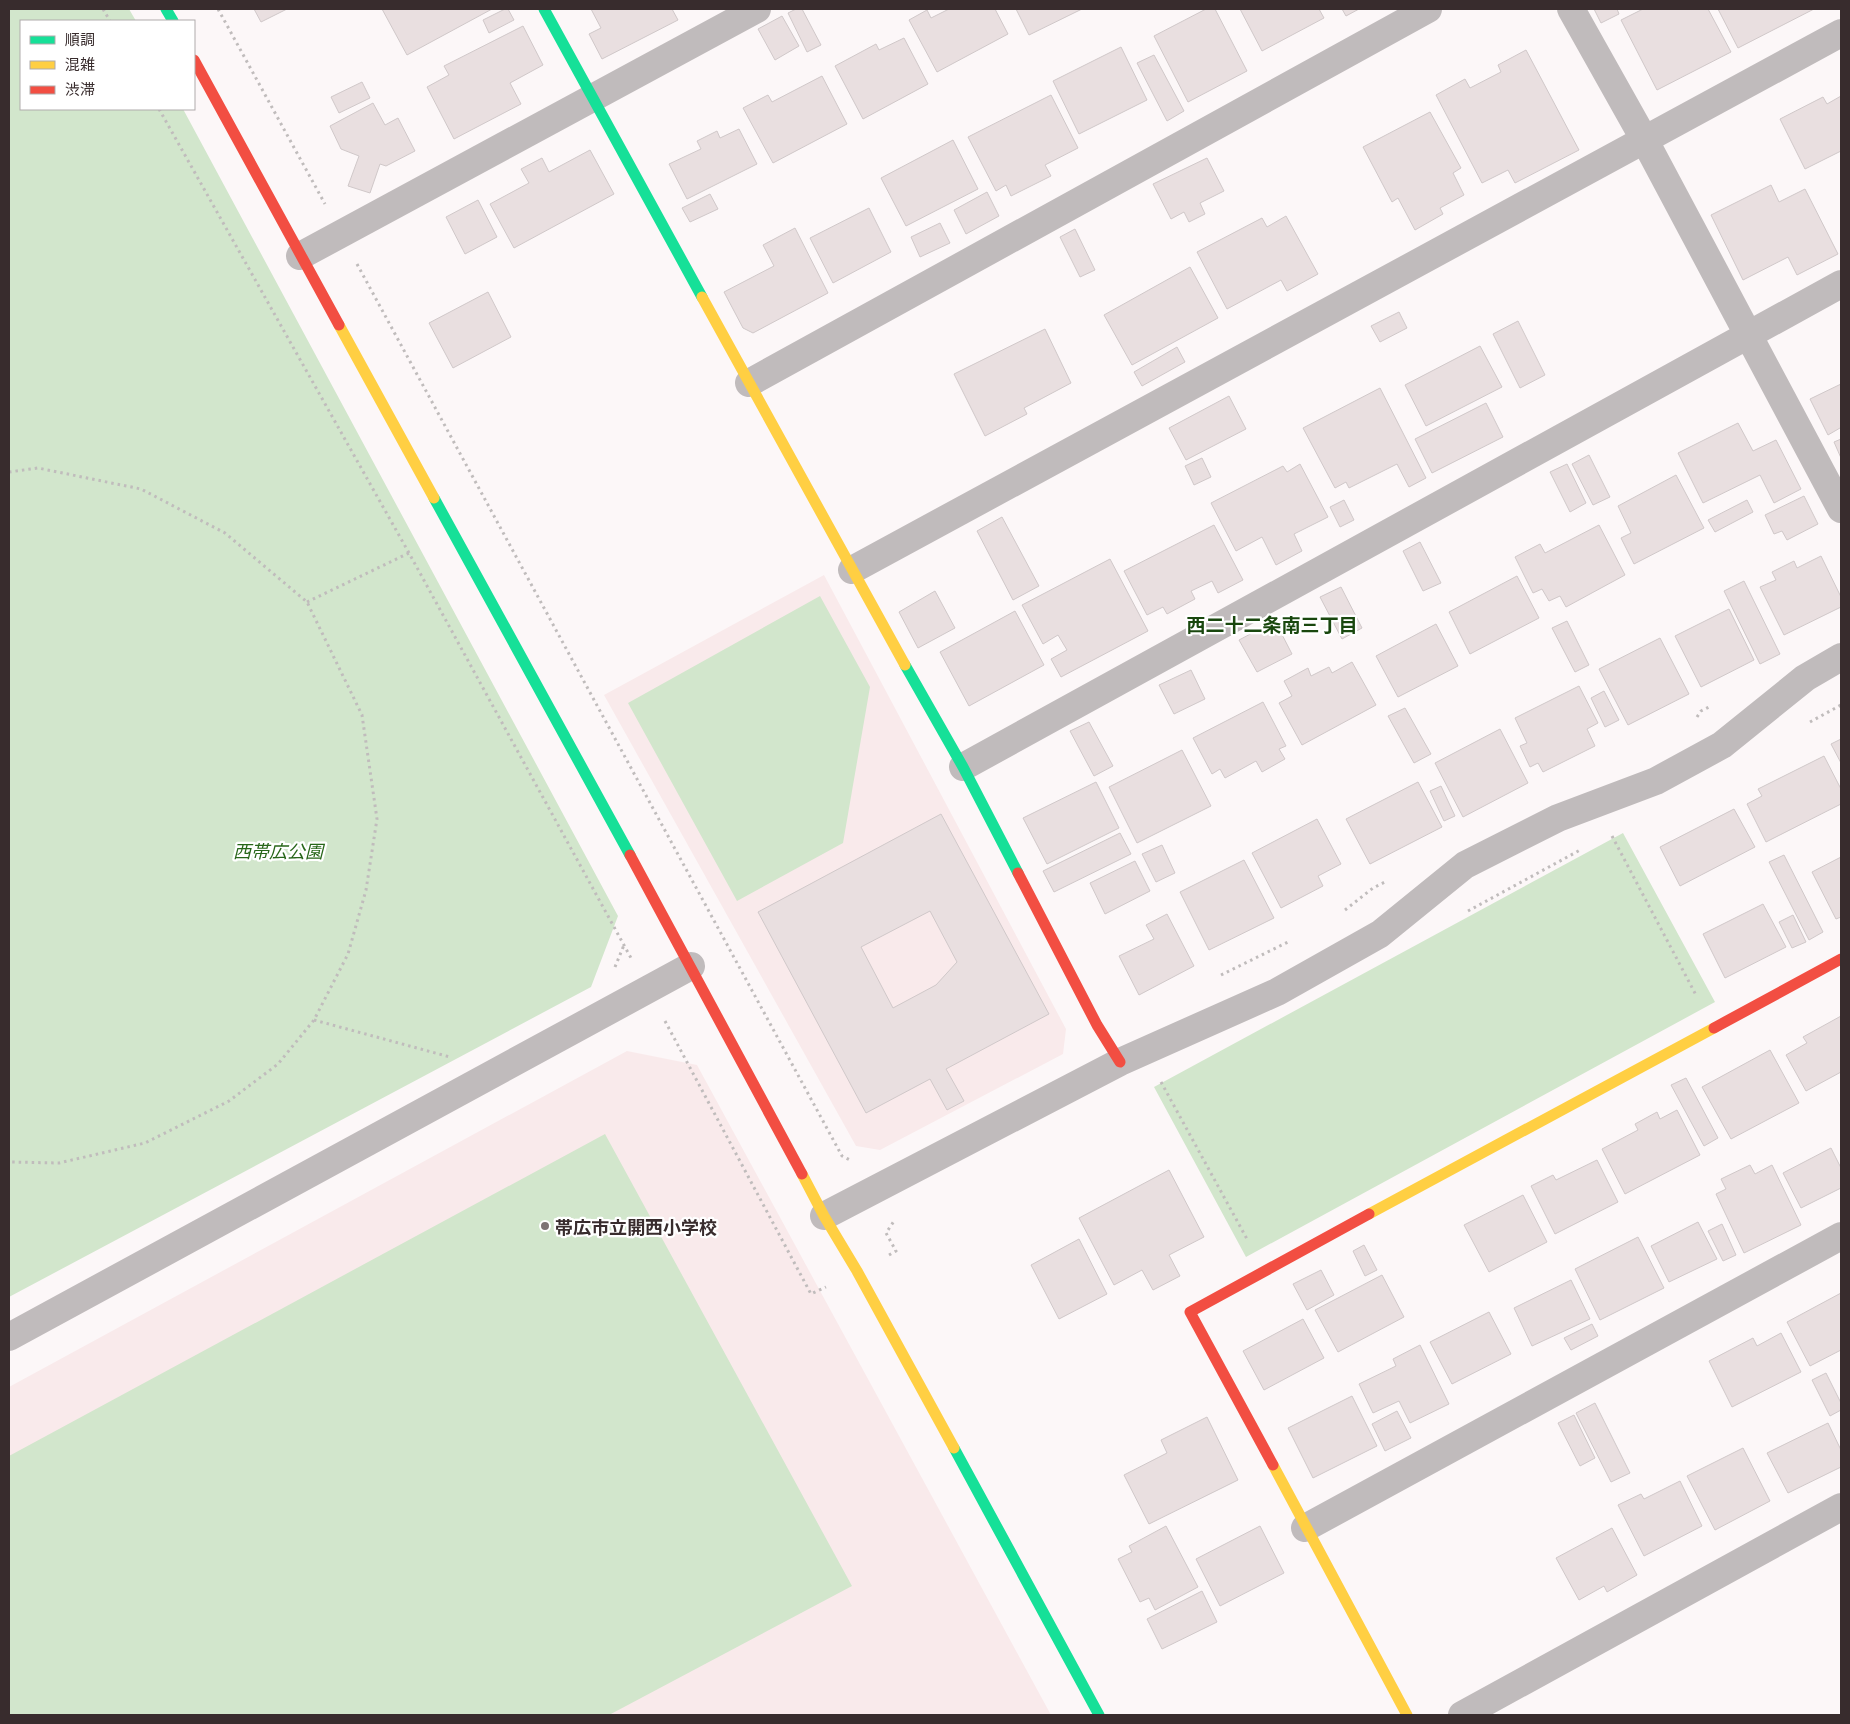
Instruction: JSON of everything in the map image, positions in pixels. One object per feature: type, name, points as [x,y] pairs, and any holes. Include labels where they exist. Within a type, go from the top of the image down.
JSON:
[{"type":"street","points":[[166,9],[172,20]]},
{"type":"street","points":[[544,9],[852,570],[963,766],[1097,1025],[1120,1062]]},
{"type":"street","points":[[300,256],[757,9]]},
{"type":"street","points":[[749,383],[1428,9]]},
{"type":"street","points":[[1571,9],[1644,140],[1841,509]]},
{"type":"street","points":[[852,570],[1841,33]]},
{"type":"street","points":[[195,62],[691,966],[824,1216],[862,1280],[1099,1715]]},
{"type":"street","points":[[963,766],[1841,284]]},
{"type":"street","points":[[824,1216],[1120,1062],[1278,992],[1380,934],[1465,865],[1558,818],[1656,781],[1722,745],[1805,678],[1841,657]]},
{"type":"street","points":[[1407,1715],[1190,1312],[1264,1270],[1841,959]]},
{"type":"street","points":[[9,1337],[691,966]]},
{"type":"street","points":[[1305,1528],[1841,1236]]},
{"type":"street","points":[[1462,1715],[1841,1507]]},
{"type":"path","points":[[103,9],[109,20]]},
{"type":"path","points":[[160,110],[409,553],[648,989]]},
{"type":"path","points":[[9,472],[38,468],[141,489],[226,533],[307,602],[362,715],[377,819],[366,890],[348,954],[314,1020],[278,1064],[229,1102],[145,1143],[59,1163],[9,1162]]},
{"type":"path","points":[[307,602],[409,553]]},
{"type":"path","points":[[1611,834],[1713,1028]]},
{"type":"path","points":[[314,1020],[453,1058]]},
{"type":"path","points":[[1159,1078],[1264,1270]]},
{"type":"shaded area","points":[[824,575],[1066,1029],[1063,1054],[880,1150],[856,1146],[604,695]]},
{"type":"shaded area","name":"帯広市立開西小学校","points":[[627,1051],[697,1065],[1051,1715],[9,1715],[9,1387]]},
{"type":"green space","name":"西帯広公園","points":[[9,9],[129,9],[135,20],[20,20],[20,110],[184,110],[618,916],[591,987],[9,1297]]},
{"type":"green space","points":[[820,596],[870,687],[843,843],[737,901],[628,703]]},
{"type":"green space","points":[[1623,833],[1715,1002],[1246,1257],[1154,1087]]},
{"type":"green space","name":"帯広市立開西小学校","points":[[605,1134],[852,1586],[609,1715],[10,1715],[9,1456]]},
{"type":"building","points":[[254,9],[287,9],[261,22]]},
{"type":"building","points":[[382,9],[492,9],[407,55]]},
{"type":"building","points":[[508,9],[514,20],[489,33],[483,20]]},
{"type":"building","points":[[591,9],[672,9],[678,20],[602,59],[589,34],[601,28]]},
{"type":"building","points":[[796,9],[802,9],[821,45],[807,52],[788,13]]},
{"type":"building","points":[[949,9],[995,9],[1008,34],[937,72],[909,20],[927,10],[931,18]]},
{"type":"building","points":[[1016,9],[1082,9],[1029,35]]},
{"type":"building","points":[[1206,9],[1215,9],[1247,71],[1188,102],[1154,36]]},
{"type":"building","points":[[1240,9],[1319,9],[1324,18],[1262,51]]},
{"type":"building","points":[[1342,9],[1359,9],[1346,16]]},
{"type":"building","points":[[1594,9],[1617,9],[1619,14],[1601,23]]},
{"type":"building","points":[[1643,9],[1708,9],[1731,52],[1657,90],[1621,20]]},
{"type":"building","points":[[1718,9],[1814,9],[1738,48]]},
{"type":"building","points":[[782,16],[799,46],[775,60],[758,29]]},
{"type":"building","points":[[523,26],[543,65],[510,83],[521,104],[454,139],[427,87],[449,75],[444,66]]},
{"type":"building","points":[[904,38],[928,84],[863,119],[835,66],[876,44],[879,50]]},
{"type":"building","points":[[1121,47],[1147,100],[1079,134],[1053,81]]},
{"type":"building","points":[[1526,50],[1579,150],[1515,183],[1508,170],[1482,183],[1436,95],[1465,79],[1470,88],[1501,72],[1498,65]]},
{"type":"building","points":[[1154,55],[1184,111],[1167,121],[1137,63]]},
{"type":"building","points":[[822,76],[847,124],[773,163],[743,108],[768,95],[772,102]]},
{"type":"building","points":[[362,82],[370,98],[339,113],[331,97]]},
{"type":"building","points":[[1051,95],[1078,148],[1045,165],[1051,176],[1011,196],[1006,185],[996,191],[968,137]]},
{"type":"building","points":[[1841,96],[1841,151],[1805,169],[1780,119],[1823,97],[1827,104]]},
{"type":"building","points":[[373,103],[385,125],[398,118],[415,151],[386,166],[380,164],[370,193],[348,186],[359,156],[341,149],[330,126]]},
{"type":"building","points":[[1430,112],[1461,168],[1453,173],[1464,195],[1440,208],[1443,214],[1415,230],[1398,198],[1392,202],[1363,147]]},
{"type":"building","points":[[739,129],[757,164],[687,199],[669,164],[701,149],[697,141],[717,131],[720,138]]},
{"type":"building","points":[[953,140],[978,189],[906,226],[881,178]]},
{"type":"building","points":[[590,150],[614,194],[514,248],[490,204],[529,183],[521,169],[542,158],[549,172]]},
{"type":"building","points":[[1207,158],[1224,191],[1200,203],[1205,214],[1189,222],[1184,212],[1171,219],[1153,184]]},
{"type":"building","points":[[1771,185],[1779,202],[1805,189],[1838,254],[1797,275],[1788,257],[1743,280],[1711,215]]},
{"type":"building","points":[[987,192],[999,216],[966,234],[954,210]]},
{"type":"building","points":[[710,194],[718,209],[690,222],[682,208]]},
{"type":"building","points":[[478,200],[497,237],[465,254],[446,217]]},
{"type":"building","points":[[869,208],[891,252],[833,283],[810,238]]},
{"type":"building","points":[[1286,216],[1318,274],[1287,291],[1281,280],[1227,309],[1197,252],[1262,218],[1267,227]]},
{"type":"building","points":[[940,223],[950,243],[920,257],[911,237]]},
{"type":"building","points":[[795,228],[828,293],[753,333],[743,328],[724,292],[774,266],[763,245]]},
{"type":"building","points":[[1075,229],[1095,270],[1080,277],[1060,237]]},
{"type":"building","points":[[1190,267],[1218,318],[1132,365],[1104,315]]},
{"type":"building","points":[[488,292],[511,337],[453,368],[429,323]]},
{"type":"building","points":[[1399,312],[1407,328],[1380,342],[1371,326]]},
{"type":"building","points":[[1518,321],[1545,375],[1520,388],[1493,334]]},
{"type":"building","points":[[1045,329],[1071,383],[1024,408],[1027,414],[985,436],[954,374]]},
{"type":"building","points":[[1480,346],[1502,387],[1426,426],[1405,385]]},
{"type":"building","points":[[1177,347],[1185,362],[1142,386],[1134,372]]},
{"type":"building","points":[[1841,384],[1841,429],[1828,435],[1810,399]]},
{"type":"building","points":[[1380,388],[1426,478],[1409,487],[1397,464],[1349,488],[1346,482],[1335,488],[1303,428]]},
{"type":"building","points":[[1229,396],[1246,429],[1186,460],[1169,428]]},
{"type":"building","points":[[1486,403],[1503,437],[1432,473],[1415,439]]},
{"type":"building","points":[[1738,423],[1753,451],[1776,440],[1801,489],[1774,503],[1760,475],[1703,503],[1678,453]]},
{"type":"building","points":[[1841,439],[1841,458],[1834,442]]},
{"type":"building","points":[[1589,455],[1610,497],[1593,505],[1572,464]]},
{"type":"building","points":[[1202,458],[1211,477],[1194,485],[1185,466]]},
{"type":"building","points":[[1300,464],[1328,517],[1294,534],[1302,551],[1276,565],[1262,537],[1236,551],[1211,503],[1283,466],[1287,472]]},
{"type":"building","points":[[1567,464],[1586,503],[1570,512],[1550,472]]},
{"type":"building","points":[[1676,475],[1704,528],[1634,564],[1621,538],[1631,533],[1618,506]]},
{"type":"building","points":[[1804,496],[1818,524],[1787,540],[1782,531],[1774,534],[1765,515]]},
{"type":"building","points":[[1344,500],[1354,520],[1340,527],[1330,507]]},
{"type":"building","points":[[1747,500],[1753,512],[1715,532],[1708,520]]},
{"type":"building","points":[[1002,517],[1039,586],[1013,600],[977,531]]},
{"type":"building","points":[[1214,525],[1243,580],[1218,593],[1212,581],[1191,591],[1195,599],[1167,614],[1163,607],[1147,615],[1124,571]]},
{"type":"building","points":[[1599,525],[1625,575],[1566,607],[1560,596],[1549,601],[1542,589],[1533,593],[1515,557],[1540,544],[1545,553]]},
{"type":"building","points":[[1420,542],[1441,583],[1423,591],[1403,551]]},
{"type":"building","points":[[1821,556],[1841,597],[1841,607],[1784,635],[1760,587],[1776,580],[1772,572],[1794,561],[1797,568]]},
{"type":"building","points":[[1110,559],[1148,631],[1061,677],[1051,659],[1067,650],[1058,635],[1043,644],[1022,605]]},
{"type":"building","points":[[1517,576],[1539,618],[1470,654],[1449,612]]},
{"type":"building","points":[[1744,581],[1780,654],[1760,664],[1724,591]]},
{"type":"building","points":[[1341,587],[1362,628],[1342,639],[1320,597]]},
{"type":"building","points":[[935,591],[955,628],[918,648],[899,612]]},
{"type":"building","points":[[1729,609],[1754,660],[1701,687],[1675,636]]},
{"type":"building","points":[[1015,611],[1044,665],[969,706],[940,652]]},
{"type":"building","points":[[1275,621],[1292,654],[1257,672],[1239,640]]},
{"type":"building","points":[[1567,621],[1589,665],[1575,672],[1552,628]]},
{"type":"building","points":[[1436,624],[1458,666],[1398,697],[1376,656]]},
{"type":"building","points":[[1660,638],[1689,694],[1628,725],[1599,669]]},
{"type":"building","points":[[1352,662],[1376,705],[1302,745],[1279,703],[1292,696],[1284,681],[1308,668],[1311,676],[1329,667],[1332,673]]},
{"type":"building","points":[[1191,670],[1205,699],[1174,714],[1159,685]]},
{"type":"building","points":[[1579,686],[1598,723],[1587,729],[1595,746],[1543,772],[1538,763],[1530,767],[1520,746],[1527,743],[1515,718]]},
{"type":"building","points":[[1604,691],[1619,720],[1605,727],[1591,698]]},
{"type":"building","points":[[1263,702],[1286,746],[1279,749],[1285,759],[1262,772],[1256,761],[1225,778],[1220,769],[1212,774],[1193,738]]},
{"type":"building","points":[[1405,708],[1431,754],[1414,763],[1388,716]]},
{"type":"building","points":[[1089,722],[1113,766],[1094,776],[1070,731]]},
{"type":"building","points":[[1500,729],[1528,783],[1463,817],[1435,763]]},
{"type":"building","points":[[1841,739],[1841,763],[1831,744]]},
{"type":"building","points":[[1182,750],[1211,806],[1137,843],[1109,787]]},
{"type":"building","points":[[1824,756],[1841,789],[1841,804],[1766,842],[1747,804],[1762,796],[1758,789]]},
{"type":"building","points":[[1096,782],[1119,828],[1047,864],[1023,818]]},
{"type":"building","points":[[1418,782],[1442,827],[1370,864],[1346,819]]},
{"type":"building","points":[[1441,786],[1455,816],[1444,821],[1430,791]]},
{"type":"building","points":[[1734,809],[1755,847],[1680,886],[1660,847]]},
{"type":"building","points":[[941,814],[1049,1014],[946,1069],[964,1101],[947,1110],[930,1079],[866,1113],[758,912]],"holes":[[[930,911],[957,962],[936,985],[893,1008],[861,947]]]},
{"type":"building","points":[[1317,819],[1341,864],[1318,876],[1323,886],[1281,908],[1252,853]]},
{"type":"building","points":[[1120,833],[1131,854],[1054,892],[1043,871]]},
{"type":"building","points":[[1162,845],[1175,873],[1156,882],[1142,854]]},
{"type":"building","points":[[1784,855],[1823,932],[1809,940],[1769,862]]},
{"type":"building","points":[[1841,857],[1841,917],[1836,919],[1812,872]]},
{"type":"building","points":[[1244,860],[1274,918],[1209,950],[1180,892]]},
{"type":"building","points":[[1135,861],[1150,891],[1105,914],[1090,883]]},
{"type":"building","points":[[1763,904],[1786,947],[1725,978],[1703,934]]},
{"type":"building","points":[[1167,914],[1194,966],[1139,995],[1119,956],[1154,939],[1146,925]]},
{"type":"building","points":[[1793,915],[1806,942],[1792,948],[1779,922]]},
{"type":"building","points":[[1841,1016],[1841,1072],[1806,1091],[1786,1055],[1807,1043],[1803,1037]]},
{"type":"building","points":[[1770,1050],[1799,1103],[1731,1139],[1702,1087]]},
{"type":"building","points":[[1686,1078],[1718,1138],[1704,1146],[1671,1085]]},
{"type":"building","points":[[1677,1110],[1700,1155],[1625,1194],[1602,1149],[1638,1130],[1635,1124],[1657,1112],[1660,1119]]},
{"type":"building","points":[[1831,1148],[1841,1168],[1841,1188],[1801,1208],[1783,1173]]},
{"type":"building","points":[[1597,1160],[1618,1202],[1555,1234],[1531,1186],[1553,1175],[1556,1180]]},
{"type":"building","points":[[1750,1165],[1755,1174],[1772,1165],[1801,1225],[1744,1253],[1716,1194],[1726,1189],[1721,1179]]},
{"type":"building","points":[[1169,1170],[1204,1237],[1169,1255],[1180,1276],[1153,1290],[1142,1270],[1114,1285],[1079,1218]]},
{"type":"building","points":[[1523,1195],[1547,1242],[1489,1272],[1464,1225]]},
{"type":"building","points":[[1698,1222],[1717,1259],[1669,1282],[1651,1246]]},
{"type":"building","points":[[1722,1224],[1736,1255],[1723,1261],[1708,1231]]},
{"type":"building","points":[[1638,1237],[1664,1288],[1600,1320],[1575,1269]]},
{"type":"building","points":[[1079,1239],[1107,1294],[1059,1319],[1031,1265]]},
{"type":"building","points":[[1364,1245],[1377,1270],[1365,1276],[1353,1251]]},
{"type":"building","points":[[1321,1270],[1334,1295],[1307,1310],[1293,1284]]},
{"type":"building","points":[[1382,1275],[1404,1317],[1338,1352],[1315,1310]]},
{"type":"building","points":[[1571,1280],[1590,1319],[1532,1346],[1514,1308]]},
{"type":"building","points":[[1841,1293],[1841,1350],[1810,1366],[1787,1322]]},
{"type":"building","points":[[1489,1312],[1511,1354],[1452,1384],[1430,1342]]},
{"type":"building","points":[[1303,1319],[1324,1358],[1264,1390],[1243,1351]]},
{"type":"building","points":[[1592,1324],[1598,1336],[1571,1350],[1564,1338]]},
{"type":"building","points":[[1781,1333],[1801,1372],[1732,1407],[1709,1361],[1753,1338],[1757,1346]]},
{"type":"building","points":[[1420,1345],[1449,1404],[1410,1423],[1399,1401],[1373,1413],[1359,1384],[1396,1366],[1393,1359]]},
{"type":"building","points":[[1826,1373],[1841,1403],[1841,1410],[1830,1416],[1812,1380]]},
{"type":"building","points":[[1352,1396],[1377,1446],[1313,1478],[1288,1428]]},
{"type":"building","points":[[1595,1403],[1630,1473],[1611,1482],[1576,1413]]},
{"type":"building","points":[[1397,1411],[1411,1438],[1385,1451],[1372,1424]]},
{"type":"building","points":[[1574,1415],[1595,1458],[1580,1466],[1558,1423]]},
{"type":"building","points":[[1207,1417],[1238,1480],[1149,1524],[1124,1475],[1167,1453],[1161,1440]]},
{"type":"building","points":[[1828,1423],[1841,1450],[1841,1467],[1788,1493],[1767,1453]]},
{"type":"building","points":[[1743,1448],[1770,1501],[1715,1530],[1687,1476]]},
{"type":"building","points":[[1680,1481],[1702,1526],[1644,1556],[1618,1505],[1641,1494],[1644,1499]]},
{"type":"building","points":[[1166,1526],[1198,1587],[1155,1610],[1149,1598],[1140,1602],[1118,1559],[1132,1552],[1129,1546]]},
{"type":"building","points":[[1260,1526],[1284,1573],[1220,1606],[1196,1559]]},
{"type":"building","points":[[1612,1528],[1637,1575],[1607,1592],[1604,1586],[1579,1600],[1556,1558]]},
{"type":"building","points":[[1202,1591],[1217,1622],[1162,1649],[1147,1619]]},
{"type":"traffic: fast","points":[[166,9],[172,20]]},
{"type":"traffic: fast","points":[[544,9],[702,297]]},
{"type":"traffic: fast","points":[[434,498],[630,855]]},
{"type":"traffic: fast","points":[[905,665],[963,767],[1018,873]]},
{"type":"traffic: fast","points":[[954,1448],[1099,1715]]},
{"type":"traffic: slow","points":[[702,297],[905,665]]},
{"type":"traffic: slow","points":[[339,325],[434,498]]},
{"type":"traffic: slow","points":[[1369,1214],[1714,1028]]},
{"type":"traffic: slow","points":[[802,1174],[954,1448]]},
{"type":"traffic: slow","points":[[1273,1465],[1407,1715]]},
{"type":"traffic: jam","points":[[195,62],[339,325]]},
{"type":"traffic: jam","points":[[630,855],[802,1174]]},
{"type":"traffic: jam","points":[[1018,873],[1097,1025],[1120,1062]]},
{"type":"traffic: jam","points":[[1714,1028],[1841,959]]},
{"type":"traffic: jam","points":[[1273,1465],[1190,1312],[1369,1214]]},
{"type":"place","name":"帯広市立開西小学校","points":[[545,1226]]},
{"type":"district","name":"西二十二条南三丁目","points":[[1272,624]]}]
